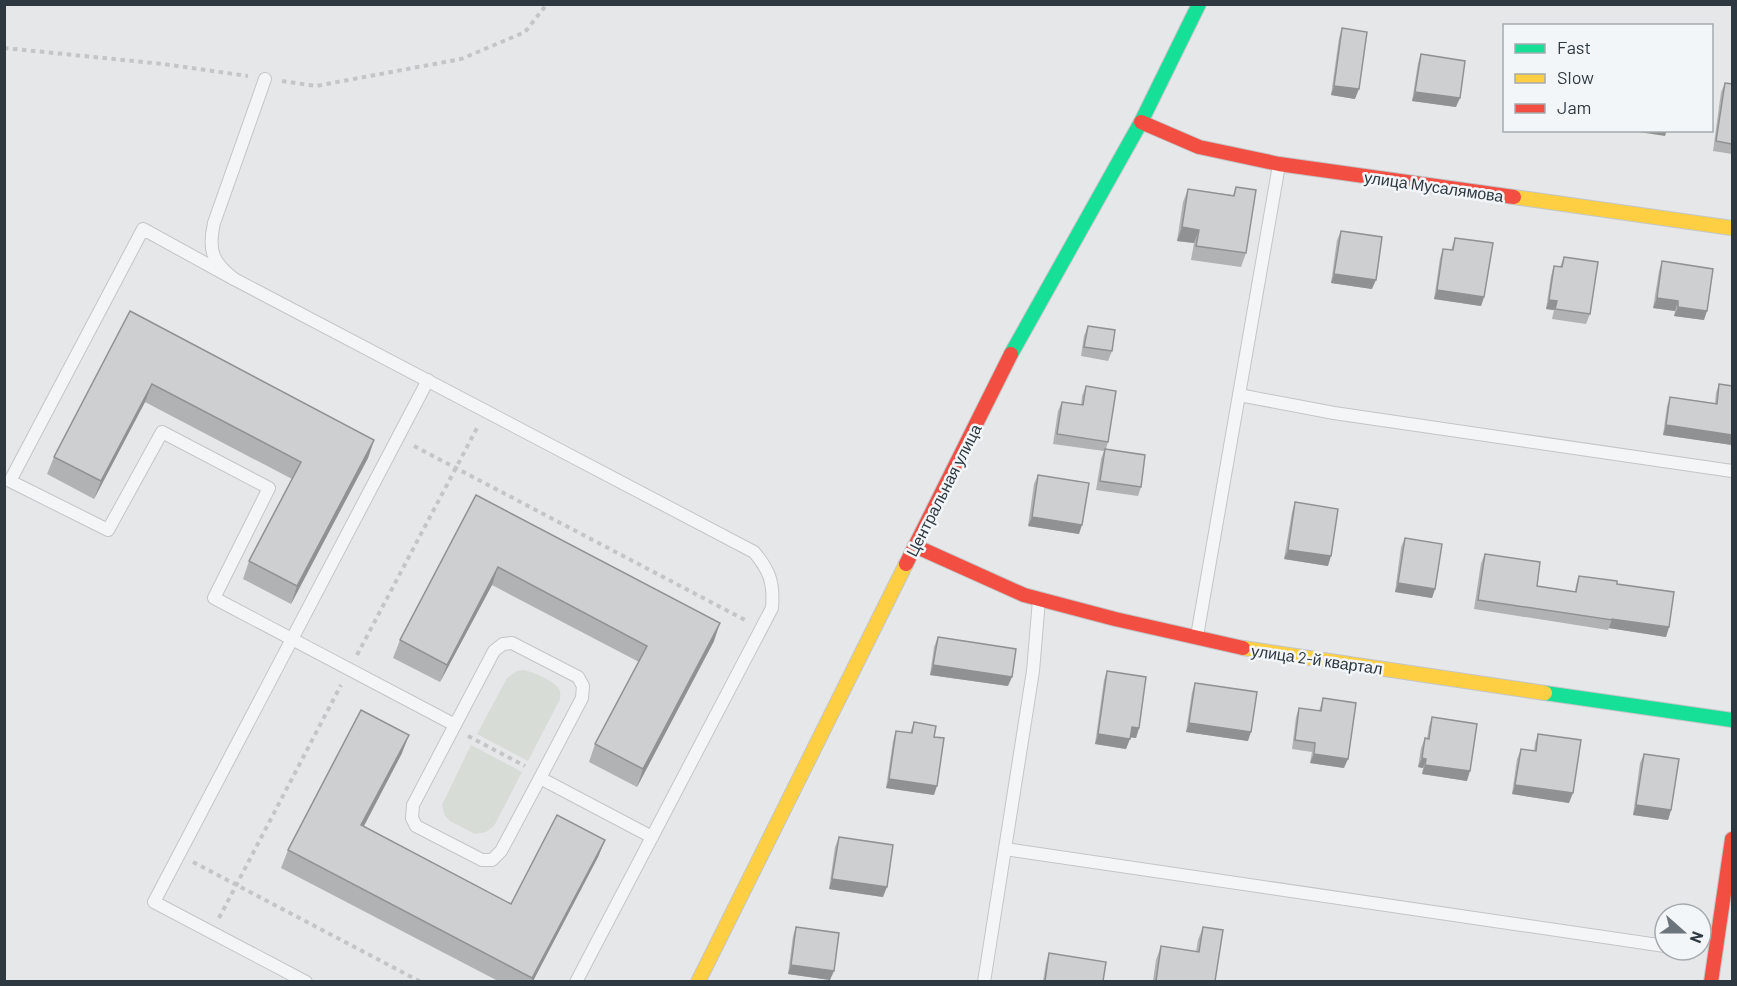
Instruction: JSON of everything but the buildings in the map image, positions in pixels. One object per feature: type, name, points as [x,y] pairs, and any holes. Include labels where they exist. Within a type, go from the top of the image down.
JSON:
[{"type":"street","name":"Центральная улица","points":[[698,981],[1018,340],[1141,122],[1199,4]]},
{"type":"street","name":"улица Мусалямова","points":[[1141,122],[1199,147],[1280,164],[1732,228]]},
{"type":"street","name":"улица 2-й квартал","points":[[915,546],[1024,595],[1228,646],[1732,720]]},
{"type":"street","points":[[1711,981],[1710,952],[1732,839]]},
{"type":"lane","points":[[234,279],[220,268],[212,255],[210,239],[265,79]]},
{"type":"lane","points":[[1197,638],[1280,164]]},
{"type":"lane","points":[[454,727],[214,598],[269,488],[162,432],[108,530],[10,481],[143,229],[754,552],[771,576],[774,591],[772,608],[762,629],[576,981]]},
{"type":"lane","points":[[306,981],[154,902],[428,380]]},
{"type":"lane","points":[[1239,396],[1334,413],[1732,471]]},
{"type":"lane","points":[[984,981],[1034,671],[1039,598]]},
{"type":"lane","points":[[512,643],[578,678],[583,686],[582,698],[501,851],[492,860],[482,861],[416,826],[412,818],[413,805],[454,727],[494,651],[503,644],[512,643]]},
{"type":"lane","points":[[540,777],[652,837]]},
{"type":"lane","points":[[1005,849],[1653,944]]},
{"type":"path","points":[[4,48],[163,64],[316,86],[460,58],[525,32],[547,4]]},
{"type":"path","points":[[397,437],[762,629]]},
{"type":"path","points":[[454,727],[540,777]]},
{"type":"path","points":[[179,854],[421,981]]},
{"type":"shaded area","points":[[523,670],[548,680],[557,686],[560,693],[560,699],[528,761],[477,734],[507,678]]},
{"type":"shaded area","points":[[471,745],[522,772],[494,826],[486,832],[475,834],[450,821],[445,816],[442,805]]},
{"type":"traffic: fast","points":[[1011,354],[1141,122],[1199,4]]},
{"type":"traffic: fast","points":[[1545,693],[1732,720]]},
{"type":"traffic: slow","points":[[1514,197],[1732,228]]},
{"type":"traffic: slow","points":[[698,982],[906,564]]},
{"type":"traffic: slow","points":[[1243,648],[1545,693]]},
{"type":"traffic: jam","points":[[1141,122],[1199,147],[1279,164],[1514,197]]},
{"type":"traffic: jam","points":[[906,564],[1011,354]]},
{"type":"traffic: jam","points":[[915,546],[1024,595],[1115,619],[1243,648]]},
{"type":"traffic: jam","points":[[1711,982],[1732,839]]}]
